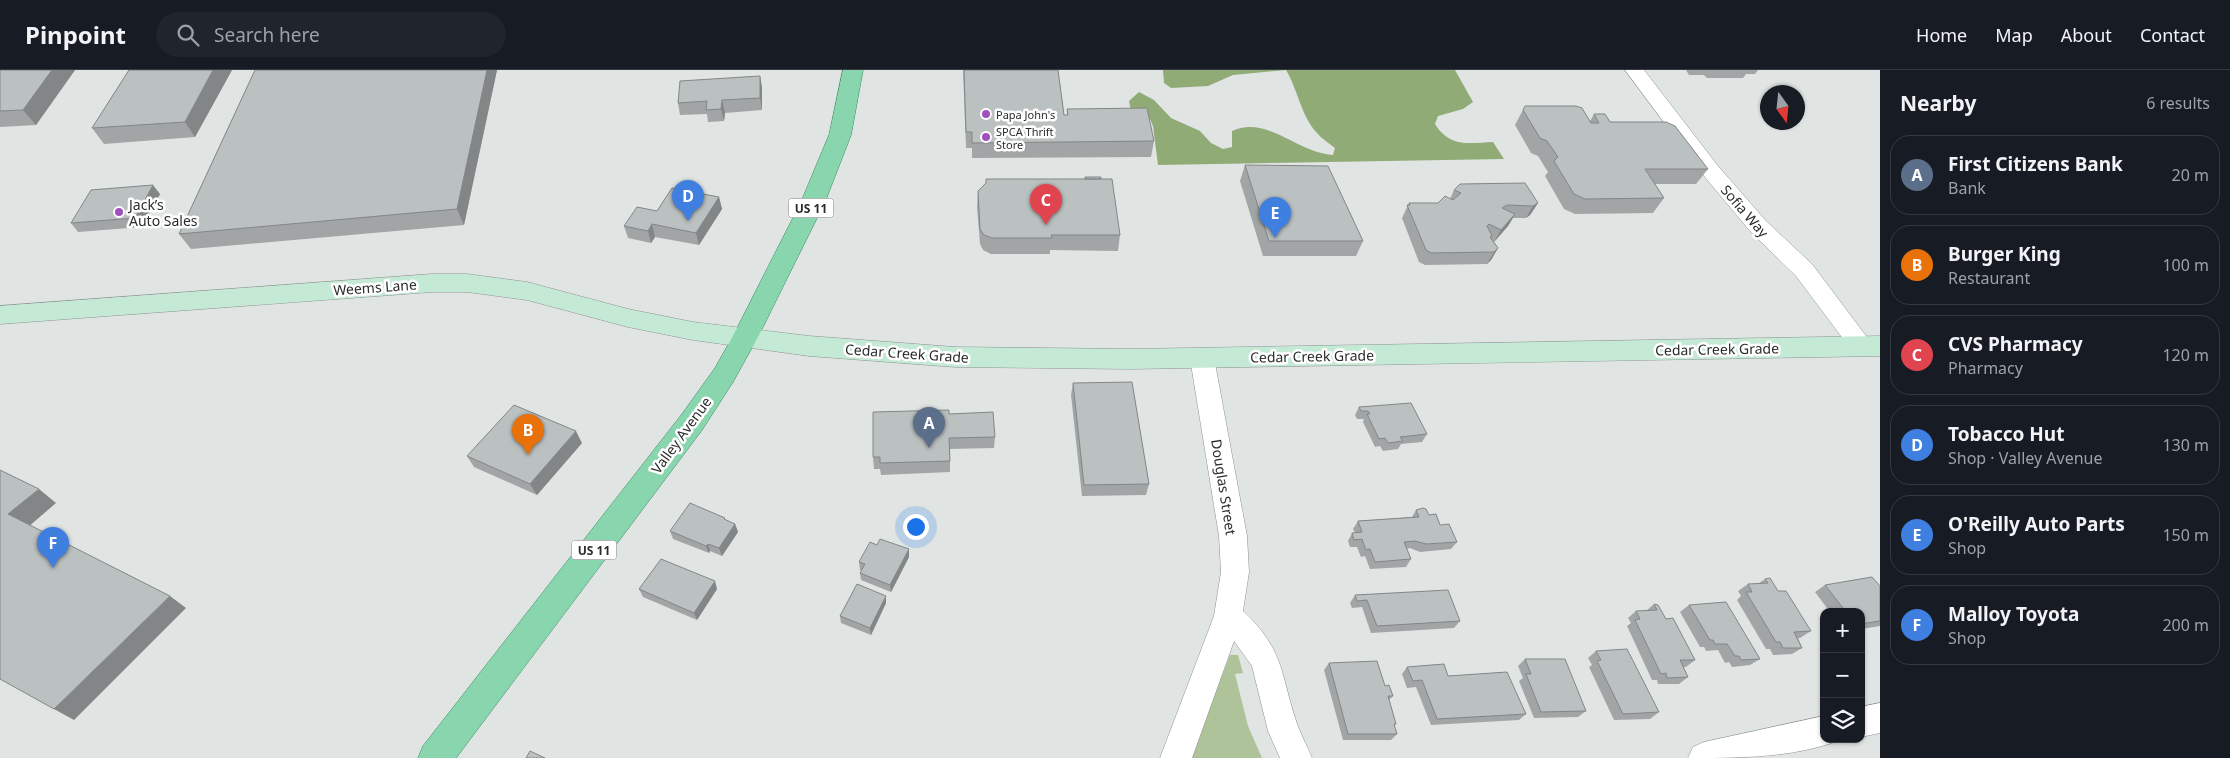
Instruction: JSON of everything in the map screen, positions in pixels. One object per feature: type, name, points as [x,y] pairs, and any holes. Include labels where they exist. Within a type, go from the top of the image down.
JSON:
[{"type":"main road","name":"Valley Avenue","points":[[435,758],[692,422],[724,375],[792,247],[828,167],[840,135],[853,70]]},
{"type":"main road","name":"Weems Lane","points":[[0,315],[432,282],[467,283],[527,291],[665,326],[745,337]]},
{"type":"main road","name":"Cedar Creek Grade","points":[[745,337],[809,346],[955,357],[1202,358],[1871,346]]},
{"type":"street","name":"Sofia Way","points":[[1634,70],[1711,171],[1762,230],[1804,270],[1871,346]]},
{"type":"street","name":"Douglas Street","points":[[1176,758],[1228,616],[1235,572],[1233,536],[1202,358]]},
{"type":"street","points":[[1228,616],[1258,648],[1266,663],[1284,731],[1296,758]]},
{"type":"street","points":[[1865,721],[1880,718]]},
{"type":"street","points":[[1704,758],[1820,732]]},
{"type":"green space","points":[[1163,70],[1286,70],[1233,75],[1208,86],[1171,88],[1164,83]]},
{"type":"green space","points":[[1286,70],[1455,70],[1473,102],[1463,109],[1438,116],[1435,124],[1441,132],[1454,141],[1468,143],[1493,142],[1504,159],[1158,165],[1153,126],[1150,119],[1139,116],[1131,111],[1129,101],[1139,92],[1154,100],[1171,118],[1200,131],[1211,143],[1223,149],[1232,147],[1232,131],[1245,127],[1270,131],[1320,153],[1333,155],[1335,148],[1319,135],[1307,119]]},
{"type":"green space","points":[[1230,655],[1238,655],[1243,673],[1235,674],[1248,726],[1262,758],[1190,758]]},
{"type":"building","points":[[0,70],[52,70],[23,110],[0,111]]},
{"type":"building","points":[[129,70],[213,70],[185,122],[92,128]]},
{"type":"building","points":[[255,70],[487,70],[457,209],[179,234]]},
{"type":"building","points":[[964,70],[1058,70],[1064,115],[1068,115],[1067,109],[1147,108],[1154,141],[972,143],[972,132],[966,132]]},
{"type":"building","points":[[760,76],[760,98],[722,100],[721,109],[706,110],[707,101],[678,103],[680,81]]},
{"type":"building","points":[[1525,106],[1576,106],[1582,108],[1591,123],[1599,123],[1594,114],[1605,114],[1610,122],[1666,122],[1675,126],[1708,169],[1645,169],[1664,198],[1585,199],[1574,194],[1554,161],[1558,157],[1547,141],[1540,138],[1523,110]]},
{"type":"building","points":[[1245,165],[1328,166],[1363,241],[1269,241]]},
{"type":"building","points":[[1085,177],[1101,177],[1101,179],[1085,179]]},
{"type":"building","points":[[986,179],[1112,179],[1120,235],[1051,235],[1052,238],[992,238],[984,235],[980,229],[978,191],[986,183]]},
{"type":"building","points":[[1525,183],[1538,203],[1533,206],[1507,205],[1502,208],[1515,214],[1501,230],[1489,224],[1487,226],[1492,236],[1490,237],[1498,248],[1494,252],[1431,253],[1426,250],[1407,205],[1410,205],[1409,203],[1438,203],[1445,196],[1453,200],[1461,193],[1454,190],[1460,184]]},
{"type":"building","points":[[153,185],[135,218],[71,223],[91,190]]},
{"type":"building","points":[[672,188],[719,197],[696,233],[652,224],[648,231],[624,226],[637,207],[657,211]]},
{"type":"building","points":[[1132,382],[1149,484],[1084,485],[1073,383]]},
{"type":"building","points":[[1411,403],[1427,434],[1400,437],[1403,441],[1388,443],[1385,438],[1379,439],[1367,414],[1370,414],[1368,411],[1361,411],[1359,407]]},
{"type":"building","points":[[514,405],[576,431],[530,484],[467,456]]},
{"type":"building","points":[[949,410],[949,414],[993,412],[995,437],[949,438],[950,461],[880,463],[880,457],[873,457],[873,412]]},
{"type":"building","points":[[0,470],[39,489],[8,514],[170,596],[54,709],[0,679]]},
{"type":"building","points":[[690,503],[735,524],[719,548],[708,544],[706,546],[670,531]]},
{"type":"building","points":[[1426,509],[1429,515],[1436,514],[1440,525],[1449,524],[1457,542],[1426,544],[1415,541],[1404,542],[1411,559],[1375,562],[1370,549],[1366,550],[1362,539],[1354,540],[1352,533],[1362,532],[1358,521],[1419,517],[1416,510]]},
{"type":"building","points":[[880,539],[909,549],[890,585],[860,573],[865,564],[859,562],[870,542],[877,545]]},
{"type":"building","points":[[661,559],[715,581],[694,613],[639,589]]},
{"type":"building","points":[[1872,577],[1880,586],[1880,621],[1865,623],[1865,608],[1843,608],[1825,585]]},
{"type":"building","points":[[1770,578],[1778,591],[1786,591],[1811,631],[1794,632],[1802,648],[1783,648],[1780,642],[1776,642],[1746,592],[1752,592],[1748,584],[1768,583],[1765,579]]},
{"type":"building","points":[[857,584],[886,596],[870,628],[840,616]]},
{"type":"building","points":[[1448,590],[1460,621],[1377,626],[1367,600],[1357,601],[1355,595]]},
{"type":"building","points":[[1726,602],[1760,659],[1741,660],[1739,656],[1735,656],[1727,644],[1715,644],[1713,640],[1710,640],[1689,605]]},
{"type":"building","points":[[1654,604],[1658,605],[1666,619],[1673,618],[1695,660],[1680,660],[1688,677],[1667,678],[1666,673],[1661,674],[1635,620],[1640,619],[1636,611],[1657,610]]},
{"type":"building","points":[[1627,649],[1659,712],[1623,714],[1597,661],[1601,660],[1596,651]]},
{"type":"building","points":[[1525,659],[1565,659],[1586,711],[1541,712],[1526,674],[1531,674]]},
{"type":"building","points":[[1377,661],[1385,686],[1389,685],[1393,696],[1388,696],[1397,734],[1348,734],[1329,663]]},
{"type":"building","points":[[1444,664],[1448,676],[1507,672],[1526,714],[1437,719],[1422,680],[1413,681],[1407,667]]},
{"type":"building","points":[[530,751],[545,758],[526,758]]},
{"type":"place","name":"Papa John's","points":[[986,114]]},
{"type":"place","name":"SPCA Thrift Store","points":[[986,137]]},
{"type":"place","name":"Jack’s Auto Sales","points":[[119,212]]},
{"type":"place","name":"Tobacco Hut","points":[[688,221]]},
{"type":"place","name":"CVS Pharmacy","points":[[1046,225]]},
{"type":"place","name":"O'Reilly Auto Parts","points":[[1275,238]]},
{"type":"place","name":"First Citizens Bank","points":[[929,448]]},
{"type":"place","name":"Burger King","points":[[528,455]]},
{"type":"place","name":"Malloy Toyota","points":[[53,568]]}]
